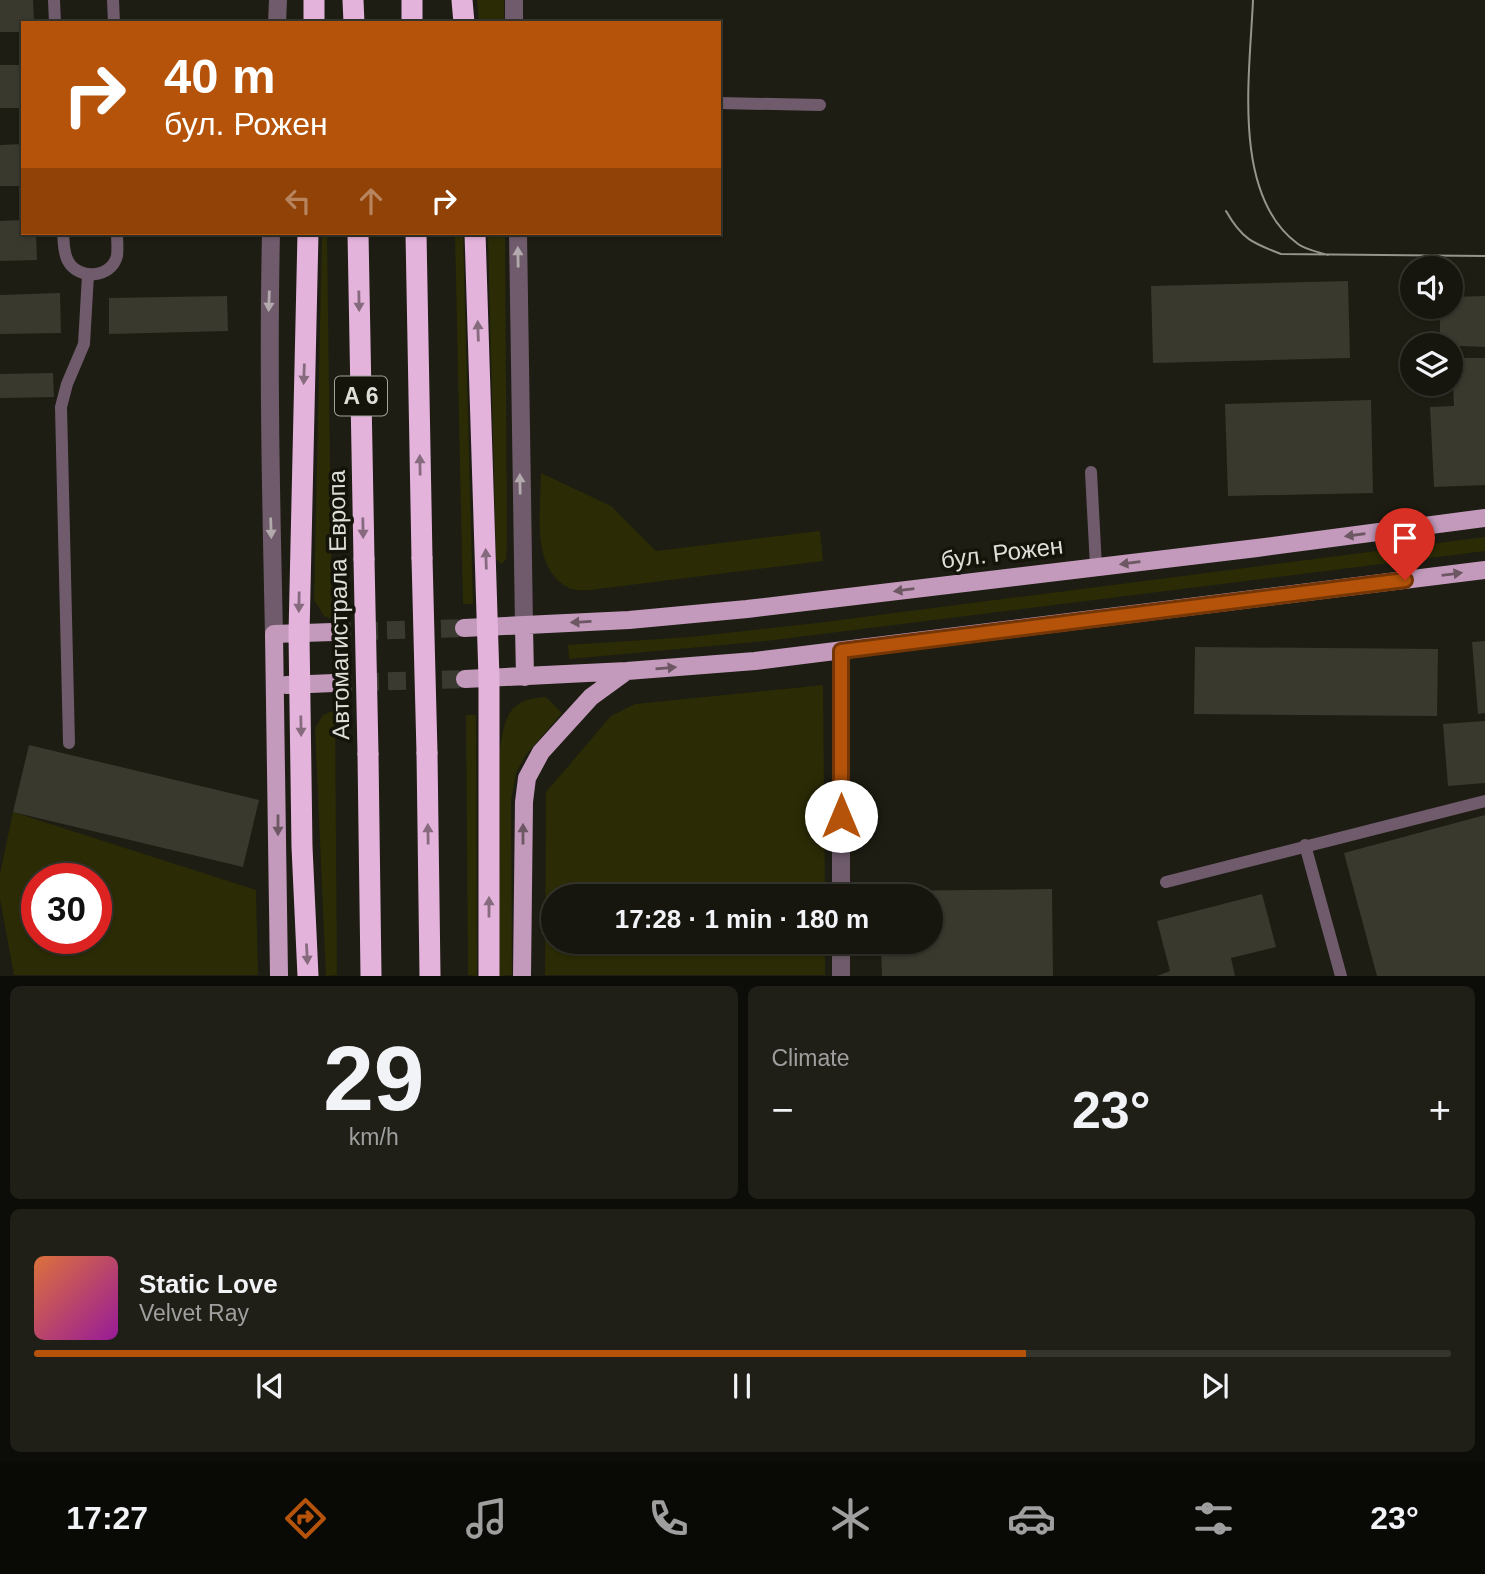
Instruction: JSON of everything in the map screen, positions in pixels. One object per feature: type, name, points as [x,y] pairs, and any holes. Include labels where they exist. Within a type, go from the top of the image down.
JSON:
[{"type":"highway","points":[[314,0],[314,21]]},
{"type":"highway","points":[[353,0],[354,21]]},
{"type":"highway","points":[[412,0],[412,21]]},
{"type":"highway","points":[[462,0],[464,21]]},
{"type":"highway","points":[[308,235],[299,634],[302,847],[308,975]]},
{"type":"highway","name":"Автомагистрала Европа","points":[[358,235],[371,975]]},
{"type":"highway","name":"A 6","points":[[416,235],[430,975]]},
{"type":"highway","points":[[475,235],[489,678],[489,975]]},
{"type":"main road","name":"бул. Рожен","points":[[464,628],[629,620],[747,609],[1485,517]]},
{"type":"main road","points":[[465,680],[755,661],[1485,570]]},
{"type":"main road","points":[[524,626],[525,677]]},
{"type":"main road","points":[[279,975],[274,634],[333,632]]},
{"type":"main road","points":[[523,975],[524,802],[527,778],[541,752],[591,697],[627,671]]},
{"type":"main road","points":[[275,685],[334,683]]},
{"type":"street","points":[[277,21],[278,0]]},
{"type":"street","points":[[514,0],[514,21]]},
{"type":"street","points":[[271,235],[270,492],[274,634]]},
{"type":"street","points":[[517,235],[524,626]]},
{"type":"street","points":[[841,651],[841,884]]},
{"type":"street","points":[[841,954],[841,975]]},
{"type":"lane","points":[[54,0],[54,21]]},
{"type":"lane","points":[[113,0],[114,21]]},
{"type":"lane","points":[[721,103],[820,105]]},
{"type":"lane","points":[[63,235],[66,259],[73,268],[88,275],[106,270],[114,261],[117,255],[117,235]]},
{"type":"lane","points":[[69,743],[61,407],[67,384],[84,344],[88,275]]},
{"type":"lane","points":[[1091,472],[1096,567]]},
{"type":"lane","points":[[1166,881],[1485,801]]},
{"type":"lane","points":[[1305,845],[1341,975]]},
{"type":"shaded area","points":[[477,0],[504,0],[504,21],[479,21]]},
{"type":"shaded area","points":[[322,235],[327,235],[332,619],[324,616],[314,600]]},
{"type":"shaded area","points":[[455,235],[463,235],[473,604],[463,604]]},
{"type":"shaded area","points":[[488,235],[505,235],[507,541],[506,559],[502,564],[496,559]]},
{"type":"shaded area","points":[[541,473],[611,506],[656,551],[820,531],[823,561],[590,590],[571,589],[557,579],[548,567],[543,553],[540,537]]},
{"type":"shaded area","points":[[1485,537],[1485,551],[766,641],[569,659],[568,645],[690,637],[817,623]]},
{"type":"shaded area","points":[[823,685],[825,884],[545,884],[546,792],[611,716],[635,704]]},
{"type":"shaded area","points":[[546,697],[562,713],[525,756],[516,773],[511,801],[512,975],[499,976],[502,737],[511,711],[524,701]]},
{"type":"shaded area","points":[[335,710],[337,975],[326,976],[315,728],[323,715]]},
{"type":"shaded area","points":[[466,715],[476,715],[477,976],[468,975]]},
{"type":"shaded area","points":[[13,812],[256,890],[258,975],[14,975],[0,899],[0,874]]},
{"type":"shaded area","points":[[545,954],[825,954],[825,975],[545,975]]},
{"type":"building","points":[[0,0],[33,0],[34,21],[21,21],[21,32],[0,32]]},
{"type":"building","points":[[0,65],[21,65],[21,108],[0,108]]},
{"type":"building","points":[[21,144],[21,186],[0,186],[0,145]]},
{"type":"building","points":[[21,220],[21,235],[36,235],[37,260],[0,261],[0,221]]},
{"type":"building","points":[[1348,281],[1350,358],[1153,363],[1151,286]]},
{"type":"building","points":[[60,293],[61,333],[0,334],[0,295]]},
{"type":"building","points":[[227,296],[228,331],[109,334],[109,298]]},
{"type":"building","points":[[1485,296],[1485,347],[1463,346],[1463,333],[1440,333],[1440,319],[1463,319],[1463,297]]},
{"type":"building","points":[[1463,358],[1485,358],[1485,485],[1434,487],[1430,407],[1454,406],[1454,396],[1463,396]]},
{"type":"building","points":[[53,373],[54,397],[0,398],[0,374]]},
{"type":"building","points":[[1371,400],[1373,493],[1228,496],[1225,404]]},
{"type":"building","points":[[1485,641],[1485,713],[1478,714],[1472,642]]},
{"type":"building","points":[[1195,647],[1438,649],[1437,716],[1194,714]]},
{"type":"building","points":[[1485,721],[1485,783],[1448,786],[1443,724]]},
{"type":"building","points":[[29,745],[259,800],[243,867],[13,812]]},
{"type":"building","points":[[1485,815],[1485,976],[1377,976],[1344,853]]},
{"type":"building","points":[[1052,889],[1053,976],[882,976],[881,954],[943,954],[943,890]]},
{"type":"building","points":[[1262,894],[1276,947],[1231,958],[1235,976],[1157,976],[1170,971],[1157,921]]},
{"type":"tunnel","points":[[333,632],[464,628]]},
{"type":"tunnel","points":[[334,683],[465,679]]},
{"type":"tram line","points":[[1253,0],[1249,62],[1249,131],[1262,195],[1277,222],[1298,244],[1328,255]]},
{"type":"tram line","points":[[1226,211],[1237,228],[1249,239],[1281,254],[1485,256]]},
{"type":"route","points":[[841,816],[841,651],[1405,580]]}]
